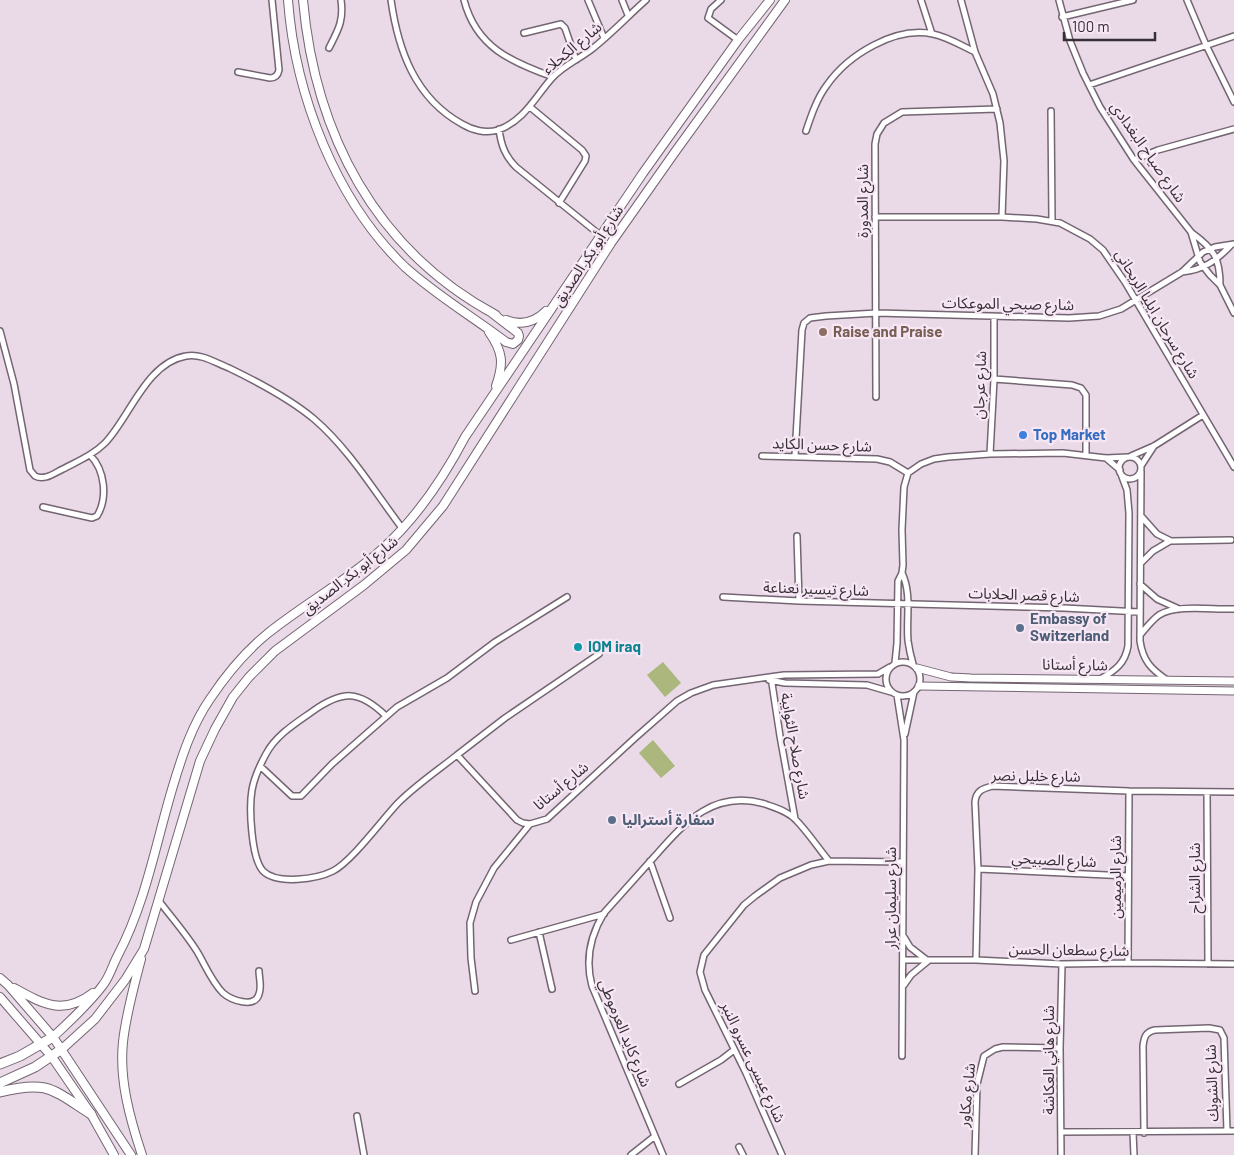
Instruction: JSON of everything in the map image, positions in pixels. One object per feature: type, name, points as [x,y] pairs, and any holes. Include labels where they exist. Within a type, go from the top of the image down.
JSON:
[{"type":"highway","name":"شارع أبو بكر الصديق","points":[[0,1064],[53,1037]]},
{"type":"highway","name":"شارع أبو بكر الصديق","points":[[0,1083],[29,1070],[62,1049]]},
{"type":"highway","points":[[0,1092],[26,1086],[46,1088],[59,1093],[90,1114]]},
{"type":"main road","points":[[288,0],[296,60],[310,107],[331,161],[355,206],[380,240],[406,267],[509,344],[513,344],[518,340],[516,330],[439,278],[414,255],[380,216],[365,195],[344,158],[321,100],[306,34],[303,0]]},
{"type":"main road","name":"شارع أبو بكر الصديق","points":[[53,1037],[83,1008],[104,984],[132,927],[182,757],[195,725],[209,701],[238,662],[266,635],[380,551],[432,494],[465,437],[600,235],[738,40],[770,0]]},
{"type":"main road","name":"شارع أبو بكر الصديق","points":[[62,1049],[95,1019],[125,980],[144,949],[200,761],[226,708],[248,677],[275,651],[393,561],[415,541],[443,506],[611,243],[785,0]]},
{"type":"main road","points":[[492,313],[508,322],[525,322],[540,316],[555,303]]},
{"type":"main road","points":[[484,326],[497,342],[501,354],[501,369],[493,395]]},
{"type":"main road","points":[[142,1155],[130,1115],[124,1082],[122,1056],[130,1002],[144,949]]},
{"type":"main road","points":[[0,978],[62,1049],[132,1155]]},
{"type":"main road","points":[[8,985],[34,999],[53,1006],[60,1006],[72,1005],[86,998],[104,984]]},
{"type":"main road","points":[[0,997],[52,1056],[114,1155]]},
{"type":"street","points":[[238,72],[270,78],[278,74],[272,0]]},
{"type":"street","points":[[328,48],[340,25],[343,14],[341,0]]},
{"type":"street","points":[[391,0],[395,28],[402,52],[410,71],[424,92],[443,111],[468,127],[482,131],[499,130],[502,145],[509,160],[600,235]]},
{"type":"street","points":[[464,0],[472,20],[491,48],[509,59],[553,77]]},
{"type":"street","points":[[588,0],[604,38]]},
{"type":"street","points":[[622,0],[628,15]]},
{"type":"street","name":"شارع الكحلاء","points":[[499,130],[530,107],[553,77],[591,50],[646,0]]},
{"type":"street","points":[[721,0],[711,9],[708,18],[738,40]]},
{"type":"street","points":[[922,0],[932,34]]},
{"type":"street","points":[[961,0],[975,52],[997,109],[1001,129],[1004,161],[1002,217]]},
{"type":"street","name":"شارع صياح البغدادي","points":[[1059,0],[1062,17],[1070,41],[1089,85],[1108,120],[1134,160],[1191,232],[1211,248],[1216,260],[1220,285]]},
{"type":"street","points":[[1062,17],[1133,0]]},
{"type":"street","points":[[1187,0],[1206,45],[1234,102]]},
{"type":"street","points":[[524,33],[561,24],[565,28],[576,60]]},
{"type":"street","points":[[806,131],[825,87],[832,77],[854,58],[885,39],[914,32],[932,34],[948,39],[975,52]]},
{"type":"street","points":[[1089,85],[1234,36]]},
{"type":"street","points":[[530,107],[582,150],[586,156],[585,161],[559,203]]},
{"type":"street","name":"شارع المدورة","points":[[876,397],[877,313],[874,217],[875,144],[877,134],[884,122],[902,112],[997,109]]},
{"type":"street","points":[[1051,111],[1052,221]]},
{"type":"street","points":[[1134,160],[1158,150],[1234,129]]},
{"type":"street","name":"شارع سرحان ايليا الريحاني","points":[[874,217],[1002,217],[1052,221],[1075,230],[1097,244],[1110,259],[1136,300],[1234,467]]},
{"type":"street","name":"شارع صياح البغدادي","points":[[1191,232],[1203,267],[1220,285]]},
{"type":"street","points":[[1182,272],[1198,256],[1211,248],[1233,244]]},
{"type":"street","points":[[1182,272],[1203,267],[1216,260],[1233,244]]},
{"type":"street","name":"شارع صبحي الموعكات","points":[[795,456],[803,326],[813,317],[877,313],[994,317],[1090,317],[1113,312],[1182,272]]},
{"type":"street","points":[[1220,285],[1234,313]]},
{"type":"street","name":"شارع عرجان","points":[[990,454],[994,379],[994,317]]},
{"type":"street","points":[[0,331],[14,384],[30,470],[32,474],[39,478],[46,477],[90,455],[109,438],[159,370],[182,357],[200,356],[262,385],[314,420],[359,470],[402,528]]},
{"type":"street","points":[[994,379],[1072,385],[1081,388],[1086,395],[1086,456]]},
{"type":"street","points":[[1102,678],[1118,668],[1126,654],[1129,611],[1129,513],[1127,490],[1120,472],[1122,460],[1154,446],[1203,415]]},
{"type":"street","points":[[1106,458],[1130,479],[1137,477],[1154,446]]},
{"type":"street","points":[[895,663],[898,581],[902,573],[903,500],[905,479],[908,474],[921,464],[934,459],[990,454],[1063,454],[1106,458],[1129,457],[1139,460],[1141,469],[1139,635],[1142,654],[1155,672],[1167,680]]},
{"type":"street","points":[[43,507],[92,518],[97,516],[103,486],[100,471],[90,455]]},
{"type":"street","name":"شارع حسن الكايد","points":[[762,456],[877,459],[890,462],[908,474]]},
{"type":"street","points":[[1141,515],[1157,534],[1171,541],[1231,540]]},
{"type":"street","points":[[797,536],[798,601]]},
{"type":"street","points":[[1141,563],[1153,551],[1171,541]]},
{"type":"street","points":[[902,573],[906,581],[909,604],[908,641],[915,666],[920,674],[916,689],[909,695],[898,695],[891,692],[885,680],[886,673],[890,667],[895,663],[907,662],[915,666]]},
{"type":"street","points":[[1140,584],[1162,602],[1179,609]]},
{"type":"street","points":[[260,766],[289,794],[298,797],[386,716],[446,678],[495,642],[567,597]]},
{"type":"street","name":"شارع تيسير نعناعة","points":[[723,597],[909,604]]},
{"type":"street","name":"شارع قصر الحلابات","points":[[909,604],[1140,612]]},
{"type":"street","points":[[1139,635],[1160,615],[1179,609],[1234,609]]},
{"type":"street","points":[[386,716],[375,705],[359,696],[341,696],[332,699],[283,734],[266,753],[254,781],[251,801],[252,829],[259,864],[266,873],[277,878],[310,878],[322,876],[341,865],[400,802],[422,782],[505,718],[599,654]]},
{"type":"street","name":"شارع أستانا","points":[[915,666],[951,676],[971,678],[1234,681]]},
{"type":"street","name":"شارع أستانا","points":[[476,991],[471,958],[470,923],[476,902],[494,868],[530,824],[547,819],[684,696],[713,685],[772,678],[784,674],[878,674],[890,667]]},
{"type":"street","name":"شارع أستانا","points":[[772,678],[785,683],[867,685],[891,692]]},
{"type":"street","name":"شارع صلاح الثوايبة","points":[[772,678],[795,819]]},
{"type":"street","name":"شارع أستانا","points":[[916,689],[1234,691]]},
{"type":"street","name":"شارع سليمان عرار","points":[[904,740],[916,689]]},
{"type":"street","name":"شارع سليمان عرار","points":[[898,695],[904,740],[902,1056]]},
{"type":"street","points":[[457,755],[517,820],[530,824]]},
{"type":"street","name":"شارع خليل نصر","points":[[976,960],[978,869],[975,802],[976,796],[982,789],[992,786],[1129,791],[1234,792]]},
{"type":"street","name":"شارع الرميمين","points":[[1128,963],[1129,791]]},
{"type":"street","name":"شارع الشراح","points":[[1208,792],[1208,964]]},
{"type":"street","name":"شارع كايد العرموطي","points":[[663,1155],[595,997],[589,976],[588,960],[597,924],[604,913],[679,829],[692,817],[722,803],[740,800],[761,803],[780,810],[795,819],[829,862]]},
{"type":"street","points":[[650,861],[670,918]]},
{"type":"street","points":[[829,862],[904,862]]},
{"type":"street","name":"شارع عيسى عسرو النبر","points":[[782,1155],[701,980],[700,972],[704,954],[744,905],[754,896],[780,878],[811,866],[829,862]]},
{"type":"street","name":"شارع الصبيحي","points":[[978,869],[1128,876]]},
{"type":"street","points":[[158,901],[198,952],[216,985],[228,997],[244,1002],[251,1002],[257,998],[260,991],[259,971]]},
{"type":"street","points":[[511,940],[604,913]]},
{"type":"street","points":[[539,932],[552,989]]},
{"type":"street","points":[[903,937],[910,947],[928,961],[911,975],[903,985]]},
{"type":"street","name":"شارع سطعان الحسن","points":[[904,960],[976,960],[1062,964],[1234,964]]},
{"type":"street","name":"شارع هاني العكاشة","points":[[1061,1155],[1060,1048],[1062,964]]},
{"type":"street","name":"شارع الشوبك","points":[[1144,1133],[1145,1036],[1150,1031],[1155,1030],[1209,1028],[1220,1030],[1224,1038],[1227,1131]]},
{"type":"street","name":"شارع مكاور","points":[[975,1155],[977,1084],[984,1056],[995,1049],[1003,1047],[1060,1048]]},
{"type":"street","points":[[679,1084],[721,1060],[734,1050]]},
{"type":"street","points":[[356,1116],[364,1155]]},
{"type":"street","points":[[1061,1132],[1234,1131]]},
{"type":"street","points":[[1133,1133],[1134,1155]]},
{"type":"street","points":[[631,1155],[655,1136]]},
{"type":"street","points":[[739,1147],[743,1155]]},
{"type":"green space","points":[[663,662],[681,683],[665,697],[647,675]]},
{"type":"green space","points":[[653,740],[675,766],[661,778],[639,753]]},
{"type":"place","name":"Raise and Praise","points":[[823,332]]},
{"type":"place","name":"Top Market","points":[[1023,435]]},
{"type":"place","name":"Embassy of Switzerland","points":[[1020,628]]},
{"type":"place","name":"IOM iraq","points":[[578,647]]},
{"type":"place","name":"سفارة أستراليا","points":[[612,820]]}]
